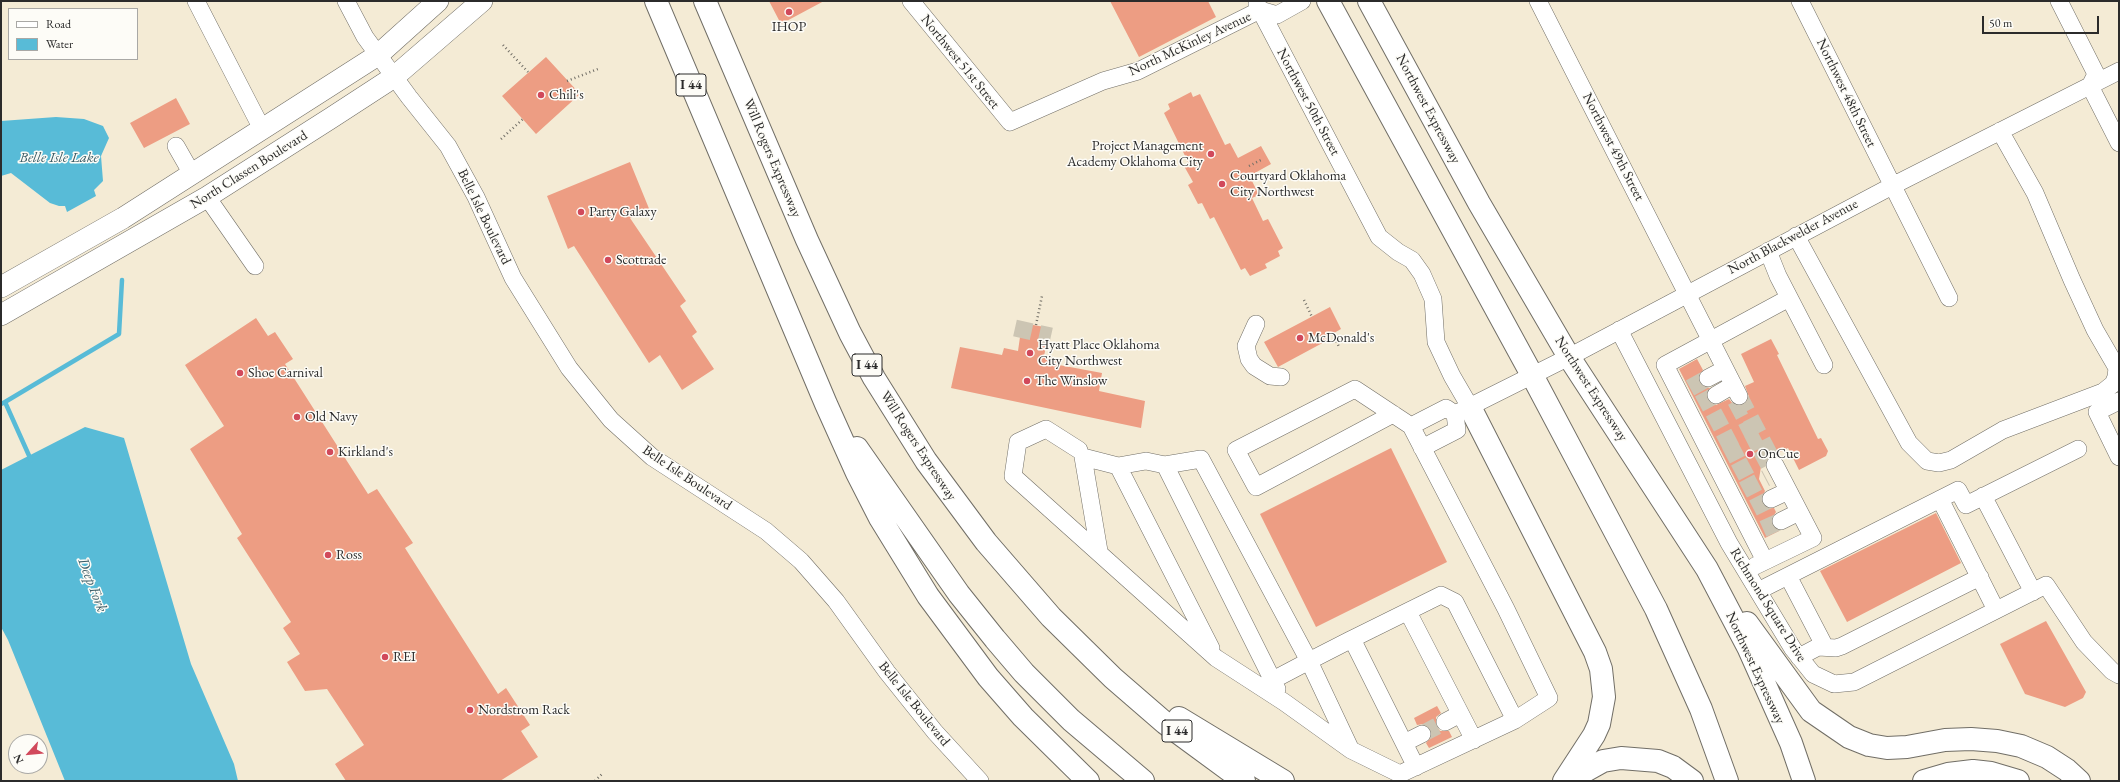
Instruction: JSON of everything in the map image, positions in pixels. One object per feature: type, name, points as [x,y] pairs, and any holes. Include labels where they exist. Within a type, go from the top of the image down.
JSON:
[{"type":"highway","name":"I 44","points":[[656,1],[826,404],[857,473],[880,518],[928,596],[988,677],[1023,717],[1088,781]]},
{"type":"highway","name":"Will Rogers Expressway","points":[[705,1],[807,240],[850,333],[874,378],[926,461],[986,542],[1051,618],[1113,678],[1165,723],[1244,781]]},
{"type":"highway","points":[[1328,1],[1532,375],[1656,609],[1701,709],[1727,781]]},
{"type":"highway","name":"Northwest Expressway","points":[[1369,1],[1479,203],[1569,357],[1707,569],[1749,649],[1790,743],[1804,781]]},
{"type":"highway","points":[[826,404],[959,594],[995,639],[1024,673],[1071,720],[1142,781]]},
{"type":"highway","points":[[1463,411],[1595,652],[1601,669],[1604,697],[1599,724],[1566,781]]},
{"type":"highway","points":[[1707,569],[1811,711],[1849,737],[1869,745],[1887,748],[1907,747],[1945,740],[1971,739],[1997,741],[2021,746],[2047,757],[2067,770],[2080,781]]},
{"type":"highway","points":[[1113,678],[1283,781]]},
{"type":"highway","points":[[1566,781],[1603,761],[1621,758],[1658,761],[1673,767],[1692,781]]},
{"type":"highway","points":[[1924,781],[1948,774],[1973,772],[1991,773],[2018,781]]},
{"type":"main road","name":"North Classen Boulevard","points":[[1,288],[123,218],[378,55],[438,1]]},
{"type":"main road","name":"North Classen Boulevard","points":[[1,315],[207,197],[394,77],[482,1]]},
{"type":"main road","points":[[192,174],[207,197]]},
{"type":"street","points":[[196,1],[262,129]]},
{"type":"street","name":"Belle Isle Boulevard","points":[[346,1],[365,37],[448,146],[476,197],[513,278],[569,368],[611,420],[652,457],[766,531],[801,561],[836,601],[887,672],[935,732],[980,781]]},
{"type":"street","name":"Northwest 51st Street","points":[[911,1],[1010,122]]},
{"type":"street","name":"North McKinley Avenue","points":[[1010,122],[1103,81],[1138,70],[1258,6],[1277,15],[1302,1]]},
{"type":"street","name":"Northwest 49th Street","points":[[1538,1],[1736,391],[1716,395]]},
{"type":"street","name":"Northwest 48th Street","points":[[1800,1],[1949,298]]},
{"type":"street","points":[[2059,1],[2096,74],[2090,86],[2119,143]]},
{"type":"street","name":"Northwest 50th Street","points":[[1258,6],[1379,237],[1398,252],[1412,260],[1422,274],[1433,299],[1436,342],[1452,376],[1463,411]]},
{"type":"street","name":"North Blackwelder Avenue","points":[[1463,411],[1569,357],[1687,293],[1892,186],[2119,71]]},
{"type":"street","points":[[1796,236],[1909,443],[1927,461],[1939,463],[1951,460],[2002,430],[2103,392],[2113,384],[2116,377],[2117,368],[2095,330],[2035,192],[2000,131]]},
{"type":"street","points":[[176,146],[192,174]]},
{"type":"street","points":[[207,197],[256,266]]},
{"type":"street","points":[[1768,251],[1778,276],[1824,365]]},
{"type":"street","points":[[1765,561],[1757,532],[1738,493],[1685,390],[1665,365],[1789,298]]},
{"type":"street","points":[[1256,324],[1246,346],[1249,359],[1254,366],[1270,376],[1281,377]]},
{"type":"street","name":"Richmond Square Drive","points":[[1619,330],[1729,543],[1799,657],[1813,674],[1834,684],[1854,682],[2046,585],[2084,642],[2112,671],[2119,675]]},
{"type":"street","points":[[1708,378],[1725,369]]},
{"type":"street","points":[[1079,450],[1046,429],[1018,442],[1013,476],[1099,551],[1216,658],[1284,702],[1351,750],[1400,774],[1515,720],[1549,698],[1411,426],[1393,414],[1355,389],[1232,452],[1256,486],[1393,414]]},
{"type":"street","points":[[2119,401],[2097,412],[2119,457]]},
{"type":"street","points":[[1411,426],[1446,408],[1463,411],[1457,430],[1422,448]]},
{"type":"street","points":[[1758,591],[1958,490],[1966,505],[2078,449]]},
{"type":"street","points":[[1687,462],[1717,453]]},
{"type":"street","points":[[1099,551],[1083,457],[1118,466],[1146,461],[1165,465],[1201,459],[1309,661],[1351,750]]},
{"type":"street","points":[[1165,465],[1284,702]]},
{"type":"street","points":[[1118,466],[1216,658]]},
{"type":"street","points":[[1746,571],[1813,538],[1788,491],[1773,472]]},
{"type":"street","points":[[1771,499],[1788,491]]},
{"type":"street","points":[[1983,496],[2033,592]]},
{"type":"street","points":[[1940,499],[1996,610]]},
{"type":"street","points":[[1781,520],[1799,512]]},
{"type":"street","points":[[1788,576],[1825,647]]},
{"type":"street","points":[[1799,657],[1812,649],[1842,646],[1980,577]]},
{"type":"street","points":[[1273,680],[1441,595],[1455,602],[1515,720]]},
{"type":"street","points":[[1408,612],[1474,740]]},
{"type":"street","points":[[1352,639],[1416,767]]},
{"type":"street","points":[[1445,722],[1460,714]]},
{"type":"street","points":[[1404,743],[1422,734]]},
{"type":"path","points":[[502,45],[528,72]]},
{"type":"path","points":[[567,81],[598,69]]},
{"type":"path","points":[[501,139],[523,119]]},
{"type":"path","points":[[1249,166],[1261,160]]},
{"type":"path","points":[[1036,325],[1042,296]]},
{"type":"path","points":[[1304,300],[1312,317]]},
{"type":"path","points":[[1333,334],[1339,347]]},
{"type":"path","points":[[594,781],[602,774]]},
{"type":"water","name":"Belle Isle Lake","points":[[56,117],[84,119],[103,126],[109,138],[101,156],[103,181],[94,190],[96,196],[67,212],[65,206],[50,203],[11,173],[1,176],[1,121]]},
{"type":"water","points":[[85,427],[124,438],[191,664],[234,764],[238,781],[65,781],[48,739],[48,734],[46,734],[8,640],[1,627],[1,470]]},
{"type":"building","name":"IHOP","points":[[769,1],[824,1],[781,24]]},
{"type":"building","points":[[1110,1],[1208,1],[1216,17],[1139,57]]},
{"type":"building","name":"Chili's","points":[[546,57],[580,94],[536,134],[502,96]]},
{"type":"building","name":"Courtyard Oklahoma City Northwest","points":[[1191,92],[1193,97],[1200,94],[1225,145],[1230,143],[1238,158],[1261,146],[1271,164],[1253,174],[1255,177],[1251,179],[1259,195],[1252,198],[1263,221],[1268,219],[1283,248],[1278,251],[1280,256],[1265,264],[1267,268],[1250,276],[1245,268],[1241,270],[1214,217],[1210,219],[1202,203],[1198,204],[1188,185],[1193,182],[1184,166],[1189,164],[1164,113],[1170,109],[1168,104]]},
{"type":"building","points":[[176,98],[190,124],[144,148],[130,123]]},
{"type":"building","points":[[630,162],[650,211],[630,218],[686,301],[680,306],[697,332],[692,336],[714,369],[682,390],[660,355],[649,363],[574,246],[568,249],[547,196]]},
{"type":"building","name":"McDonald's","points":[[1330,307],[1341,329],[1327,337],[1328,340],[1278,367],[1264,342]]},
{"type":"building","points":[[256,318],[268,336],[275,332],[293,359],[285,364],[368,494],[377,489],[413,543],[405,548],[498,694],[506,688],[530,725],[521,731],[538,757],[500,781],[346,781],[335,764],[364,745],[327,689],[305,691],[287,662],[300,654],[283,628],[291,622],[237,538],[242,534],[190,449],[224,426],[185,365]]},
{"type":"building","name":"The Winslow","points":[[1022,323],[1050,328],[1044,356],[1060,359],[1059,365],[1102,373],[1099,391],[1145,401],[1141,428],[951,388],[960,347],[1002,355],[1004,348],[1018,351]]},
{"type":"building","name":"OnCue","points":[[1771,339],[1779,354],[1777,355],[1818,439],[1821,438],[1828,451],[1826,456],[1799,470],[1788,448],[1762,461],[1759,479],[1765,491],[1761,498],[1762,503],[1766,507],[1774,508],[1776,512],[1771,520],[1772,525],[1779,531],[1765,538],[1679,369],[1697,359],[1703,370],[1698,377],[1699,382],[1703,387],[1710,388],[1706,395],[1708,400],[1716,405],[1729,399],[1734,405],[1743,405],[1749,397],[1745,386],[1754,382],[1741,354]]},
{"type":"building","points":[[1391,448],[1447,562],[1316,627],[1260,514]]},
{"type":"building","points":[[1936,513],[1961,563],[1847,622],[1820,571]]},
{"type":"building","points":[[2046,621],[2086,692],[2083,698],[2065,707],[2025,694],[2000,644]]},
{"type":"building","points":[[1437,706],[1441,713],[1436,717],[1436,726],[1440,731],[1449,731],[1452,737],[1429,748],[1426,743],[1432,735],[1431,729],[1423,724],[1417,725],[1414,718]]},
{"type":"waterway","points":[[5,402],[119,334],[122,280]]},
{"type":"waterway","name":"Deep Fork","points":[[1,404],[5,402],[31,460]]},
{"type":"tunnel","points":[[1015,328],[1051,336]]},
{"type":"tunnel","points":[[1690,388],[1708,378]]},
{"type":"tunnel","points":[[1699,404],[1716,395]]},
{"type":"tunnel","points":[[1739,396],[1775,465]]},
{"type":"tunnel","points":[[1710,424],[1744,406]]},
{"type":"tunnel","points":[[1720,444],[1755,426]]},
{"type":"tunnel","points":[[1726,456],[1761,438]]},
{"type":"tunnel","points":[[1735,473],[1769,455]]},
{"type":"tunnel","points":[[1743,490],[1766,478]]},
{"type":"tunnel","points":[[1753,508],[1771,499]]},
{"type":"tunnel","points":[[1763,529],[1781,521]]},
{"type":"tunnel","points":[[1422,734],[1445,722]]},
{"type":"place","name":"IHOP","points":[[789,12]]},
{"type":"place","name":"Chili's","points":[[541,95]]},
{"type":"place","name":"Project Management Academy Oklahoma City","points":[[1211,154]]},
{"type":"place","name":"Courtyard Oklahoma City Northwest","points":[[1222,184]]},
{"type":"place","name":"Party Galaxy","points":[[581,212]]},
{"type":"place","name":"Scottrade","points":[[608,260]]},
{"type":"place","name":"McDonald's","points":[[1300,338]]},
{"type":"place","name":"Hyatt Place Oklahoma City Northwest","points":[[1030,353]]},
{"type":"place","name":"Shoe Carnival","points":[[240,373]]},
{"type":"place","name":"The Winslow","points":[[1027,381]]},
{"type":"place","name":"Old Navy","points":[[297,417]]},
{"type":"place","name":"Kirkland's","points":[[330,452]]},
{"type":"place","name":"OnCue","points":[[1750,454]]},
{"type":"place","name":"Ross","points":[[328,555]]},
{"type":"place","name":"REI","points":[[385,657]]},
{"type":"place","name":"Nordstrom Rack","points":[[470,710]]}]
